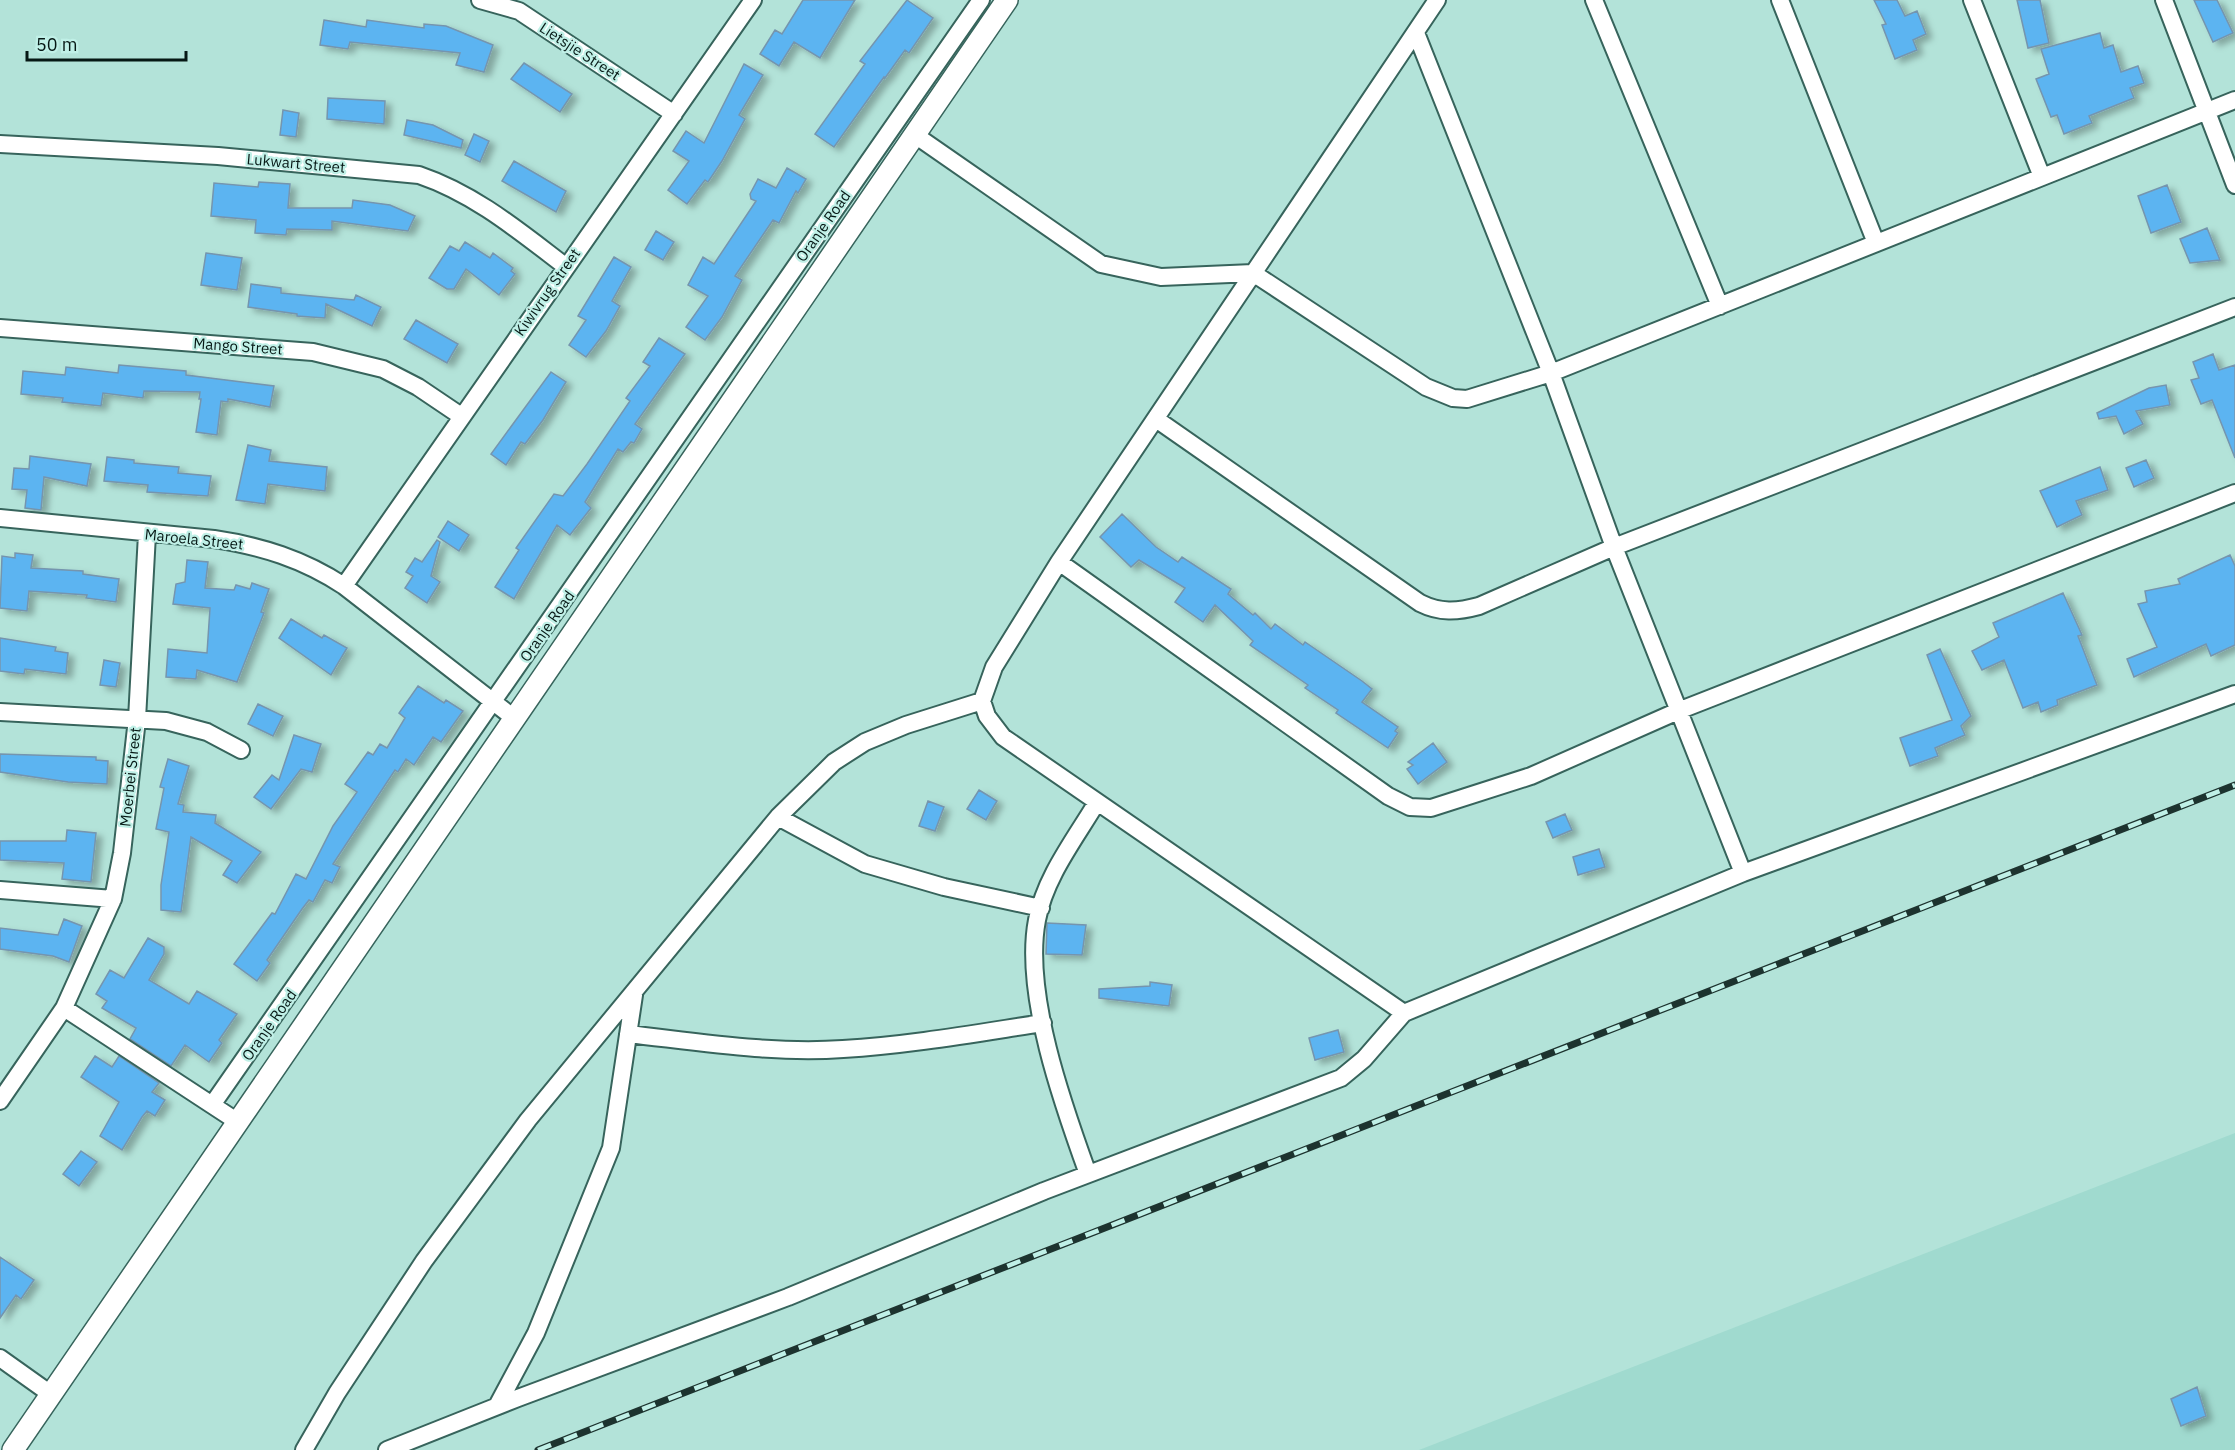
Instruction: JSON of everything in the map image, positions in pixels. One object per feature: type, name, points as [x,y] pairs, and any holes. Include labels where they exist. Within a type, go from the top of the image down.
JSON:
[{"type":"street","name":"Lietsjie Street","points":[[480,0],[519,11],[674,114]]},
{"type":"street","name":"Kiwivrug Street","points":[[344,586],[565,266],[753,0]]},
{"type":"street","name":"Oranje Road","points":[[212,1105],[981,0]]},
{"type":"street","points":[[13,1450],[1007,0]]},
{"type":"street","points":[[1404,1013],[1004,737],[987,716],[982,701],[986,683],[994,667],[1059,562],[1437,0]]},
{"type":"street","points":[[1594,0],[1720,306]]},
{"type":"street","points":[[1780,0],[1876,243]]},
{"type":"street","points":[[1972,0],[2042,177]]},
{"type":"street","points":[[2164,0],[2235,185]]},
{"type":"street","points":[[1416,33],[1551,373],[1614,547],[1743,873]]},
{"type":"street","points":[[915,135],[1101,264],[1161,277],[1253,273],[1426,387],[1453,398],[1467,399],[1551,373],[2235,100]]},
{"type":"street","name":"Lukwart Street","points":[[0,144],[218,156],[419,175],[447,184],[483,204],[565,266]]},
{"type":"street","points":[[1156,419],[1420,603],[1432,609],[1456,611],[1479,606],[1614,547],[2235,307]]},
{"type":"street","name":"Mango Street","points":[[0,328],[313,352],[383,369],[418,387],[461,416]]},
{"type":"street","points":[[1059,562],[1388,796],[1410,807],[1431,808],[1447,805],[1521,779],[1678,711],[2235,493]]},
{"type":"street","name":"Maroela Street","points":[[0,518],[244,544],[288,556],[323,572],[344,586],[514,718]]},
{"type":"street","name":"Moerbei Street","points":[[0,1101],[5,1085],[64,1008],[113,899],[122,853],[137,719],[147,534]]},
{"type":"street","points":[[387,1450],[497,1406],[788,1297],[1088,1174],[1341,1078],[1364,1059],[1404,1013],[1743,873],[2235,694]]},
{"type":"street","points":[[304,1450],[337,1393],[424,1261],[528,1120],[778,817],[834,762],[865,742],[906,725],[982,701]]},
{"type":"street","points":[[0,712],[137,719],[189,725],[240,750]]},
{"type":"street","points":[[1088,1174],[1064,1108],[1043,1023],[1034,960],[1037,919],[1041,908],[1057,868],[1097,802]]},
{"type":"street","points":[[778,817],[865,864],[944,886],[1041,908]]},
{"type":"street","points":[[0,890],[113,899]]},
{"type":"street","points":[[497,1406],[536,1333],[611,1148],[634,994]]},
{"type":"street","points":[[64,1008],[238,1122]]},
{"type":"street","points":[[628,1034],[721,1045],[841,1050],[911,1043],[1043,1023]]},
{"type":"street","points":[[0,1358],[52,1395]]},
{"type":"shaded area","points":[[2235,1133],[2235,1450],[1419,1450]]},
{"type":"building","points":[[803,0],[855,0],[820,58],[794,42],[779,66],[760,54],[775,30],[782,34]]},
{"type":"building","points":[[907,0],[933,18],[909,53],[905,50],[884,77],[834,147],[815,134],[865,64],[860,61]]},
{"type":"building","points":[[1874,0],[1897,0],[1905,16],[1917,11],[1926,34],[1913,40],[1917,50],[1895,59],[1882,25],[1886,24]]},
{"type":"building","points":[[2017,0],[2040,0],[2049,43],[2028,48]]},
{"type":"building","points":[[2194,0],[2217,0],[2233,33],[2213,42]]},
{"type":"building","points":[[324,20],[366,27],[367,20],[424,28],[424,24],[446,26],[493,45],[484,72],[456,65],[460,53],[350,42],[348,49],[320,45]]},
{"type":"building","points":[[2100,33],[2104,48],[2113,45],[2121,72],[2138,66],[2144,83],[2130,88],[2134,98],[2089,116],[2092,123],[2064,134],[2057,115],[2051,117],[2036,79],[2049,74],[2041,49]]},
{"type":"building","points":[[524,63],[572,94],[560,112],[511,79]]},
{"type":"building","points":[[744,64],[763,75],[739,115],[745,119],[722,161],[708,182],[705,180],[687,204],[668,190],[689,161],[673,151],[686,131],[704,143]]},
{"type":"building","points":[[328,98],[385,101],[384,124],[327,119]]},
{"type":"building","points":[[283,110],[299,113],[296,137],[280,135]]},
{"type":"building","points":[[407,120],[433,125],[463,140],[461,148],[404,135]]},
{"type":"building","points":[[474,134],[489,141],[480,162],[465,155]]},
{"type":"building","points":[[514,161],[566,191],[556,212],[502,181]]},
{"type":"building","points":[[787,168],[806,179],[798,193],[796,191],[779,223],[773,220],[735,276],[742,280],[722,317],[705,340],[686,327],[708,296],[688,285],[703,257],[714,264],[756,201],[751,199],[750,194],[758,179],[776,188]]},
{"type":"building","points":[[259,182],[290,184],[288,208],[352,208],[353,200],[390,205],[415,216],[408,231],[332,221],[332,230],[287,229],[286,235],[255,233],[256,220],[211,216],[214,183],[258,187]]},
{"type":"building","points":[[2167,185],[2181,222],[2151,233],[2138,196]]},
{"type":"building","points":[[2207,228],[2220,260],[2190,263],[2180,239]]},
{"type":"building","points":[[656,231],[674,242],[663,260],[645,250]]},
{"type":"building","points":[[465,242],[490,258],[493,253],[513,268],[511,271],[515,274],[499,295],[466,269],[454,289],[447,289],[429,278],[450,246],[459,251]]},
{"type":"building","points":[[206,253],[242,258],[237,290],[201,285]]},
{"type":"building","points":[[614,257],[631,267],[612,301],[620,306],[606,331],[586,357],[569,345],[586,320],[578,316]]},
{"type":"building","points":[[251,284],[281,288],[281,293],[354,300],[356,295],[381,307],[372,326],[326,304],[325,318],[297,316],[297,314],[248,307]]},
{"type":"building","points":[[416,320],[458,344],[447,363],[404,339]]},
{"type":"building","points":[[659,338],[685,354],[635,424],[642,429],[634,443],[631,442],[623,452],[618,449],[585,502],[591,508],[570,535],[557,525],[514,599],[495,587],[519,550],[516,548],[554,494],[563,496],[630,401],[626,398],[650,366],[643,362]]},
{"type":"building","points":[[2213,354],[2219,370],[2235,365],[2235,458],[2212,400],[2201,404],[2191,380],[2199,378],[2193,362]]},
{"type":"building","points":[[119,365],[186,371],[186,375],[274,386],[270,407],[228,399],[228,402],[221,401],[217,435],[196,432],[200,392],[144,391],[143,398],[103,393],[101,406],[62,402],[63,398],[21,394],[23,371],[65,375],[66,367],[118,373]]},
{"type":"building","points":[[551,372],[566,382],[543,420],[525,444],[521,442],[506,465],[491,454]]},
{"type":"building","points":[[2166,385],[2170,405],[2136,411],[2143,424],[2124,434],[2116,416],[2099,419],[2097,413],[2149,388]]},
{"type":"building","points":[[248,445],[271,450],[269,461],[327,467],[325,491],[268,484],[265,504],[236,500]]},
{"type":"building","points":[[30,456],[91,464],[87,486],[44,477],[41,510],[25,508],[27,490],[12,489],[14,468],[29,469]]},
{"type":"building","points":[[107,457],[134,460],[134,463],[179,467],[178,473],[211,476],[208,496],[147,492],[148,485],[104,481]]},
{"type":"building","points":[[2146,460],[2154,478],[2134,487],[2126,468]]},
{"type":"building","points":[[2100,467],[2108,490],[2076,501],[2082,515],[2057,527],[2040,491]]},
{"type":"building","points":[[1122,514],[1156,547],[1178,562],[1182,557],[1231,589],[1228,594],[1253,615],[1255,613],[1271,629],[1275,624],[1303,645],[1305,642],[1372,689],[1362,702],[1398,727],[1395,731],[1398,733],[1388,748],[1336,713],[1338,710],[1305,688],[1308,685],[1250,645],[1253,641],[1215,605],[1203,622],[1175,602],[1185,588],[1139,560],[1131,567],[1100,537]]},
{"type":"building","points":[[448,521],[469,535],[459,551],[438,537]]},
{"type":"building","points":[[437,540],[440,542],[431,576],[440,582],[427,603],[405,588],[413,576],[406,572],[415,558],[422,562]]},
{"type":"building","points":[[15,553],[33,555],[31,568],[83,571],[83,574],[119,579],[116,602],[86,598],[87,595],[29,591],[27,611],[0,608],[2,556],[15,558]]},
{"type":"building","points":[[2230,555],[2235,566],[2235,645],[2211,656],[2206,644],[2134,677],[2127,659],[2157,647],[2138,604],[2147,602],[2145,591],[2180,584],[2178,579]]},
{"type":"building","points":[[187,560],[208,562],[205,588],[234,590],[236,585],[250,589],[252,583],[269,589],[261,612],[264,613],[237,682],[197,670],[196,679],[166,677],[168,649],[207,653],[210,608],[173,604],[176,584],[185,582]]},
{"type":"building","points":[[2063,593],[2082,635],[2078,636],[2097,685],[2057,700],[2058,705],[2041,712],[2038,702],[2023,708],[2004,660],[1982,670],[1972,651],[1999,637],[1993,623]]},
{"type":"building","points":[[291,619],[322,638],[324,635],[347,648],[331,675],[279,638]]},
{"type":"building","points":[[0,638],[56,647],[55,651],[68,653],[66,674],[25,669],[24,674],[0,671]]},
{"type":"building","points":[[1940,649],[1971,716],[1961,726],[1965,735],[1935,748],[1938,756],[1910,766],[1900,738],[1952,720],[1927,655]]},
{"type":"building","points":[[104,660],[120,663],[116,687],[100,685]]},
{"type":"building","points":[[418,686],[444,703],[446,700],[463,711],[441,742],[433,737],[414,765],[406,759],[398,772],[395,770],[333,864],[340,867],[332,883],[325,880],[313,902],[309,900],[302,909],[267,960],[270,963],[257,981],[234,964],[272,913],[275,914],[296,874],[306,879],[333,826],[357,792],[345,784],[368,752],[373,755],[380,744],[387,748],[405,718],[399,713]]},
{"type":"building","points":[[258,704],[283,716],[273,736],[248,724]]},
{"type":"building","points":[[294,735],[321,744],[312,772],[301,769],[271,809],[254,797],[272,775],[279,780]]},
{"type":"building","points":[[1433,743],[1447,762],[1418,784],[1407,769],[1413,765],[1408,762]]},
{"type":"building","points":[[0,754],[96,757],[96,760],[108,761],[107,784],[68,782],[0,772]]},
{"type":"building","points":[[168,759],[189,766],[178,804],[184,805],[183,812],[216,815],[215,823],[261,852],[237,883],[223,875],[232,861],[191,837],[181,912],[161,910],[161,885],[169,832],[156,829],[164,788],[160,787]]},
{"type":"building","points":[[979,790],[997,801],[986,820],[967,809]]},
{"type":"building","points":[[928,801],[944,807],[935,831],[919,826]]},
{"type":"building","points":[[1565,814],[1572,830],[1553,838],[1546,822]]},
{"type":"building","points":[[67,830],[96,833],[91,882],[62,879],[64,863],[0,860],[0,841],[66,841]]},
{"type":"building","points":[[1599,849],[1605,867],[1578,875],[1573,857]]},
{"type":"building","points":[[64,919],[82,926],[69,962],[53,956],[0,949],[0,928],[58,935]]},
{"type":"building","points":[[1047,923],[1086,925],[1082,955],[1046,954]]},
{"type":"building","points":[[148,938],[164,947],[164,954],[149,980],[189,1004],[197,991],[237,1014],[219,1040],[222,1043],[209,1062],[185,1045],[171,1066],[130,1039],[136,1028],[102,1008],[107,1001],[96,994],[110,970],[124,978]]},
{"type":"building","points":[[1150,982],[1172,985],[1169,1006],[1099,998],[1099,989],[1150,986]]},
{"type":"building","points":[[1338,1030],[1344,1052],[1315,1060],[1309,1038]]},
{"type":"building","points":[[95,1056],[112,1067],[119,1056],[159,1083],[152,1092],[165,1100],[155,1116],[147,1111],[122,1150],[100,1136],[119,1102],[81,1077]]},
{"type":"building","points":[[81,1151],[97,1162],[79,1186],[63,1174]]},
{"type":"building","points":[[0,1257],[34,1280],[21,1299],[16,1295],[0,1318]]},
{"type":"building","points":[[2197,1387],[2206,1416],[2181,1426],[2171,1399]]},
{"type":"railway","points":[[538,1450],[2235,785]]}]
